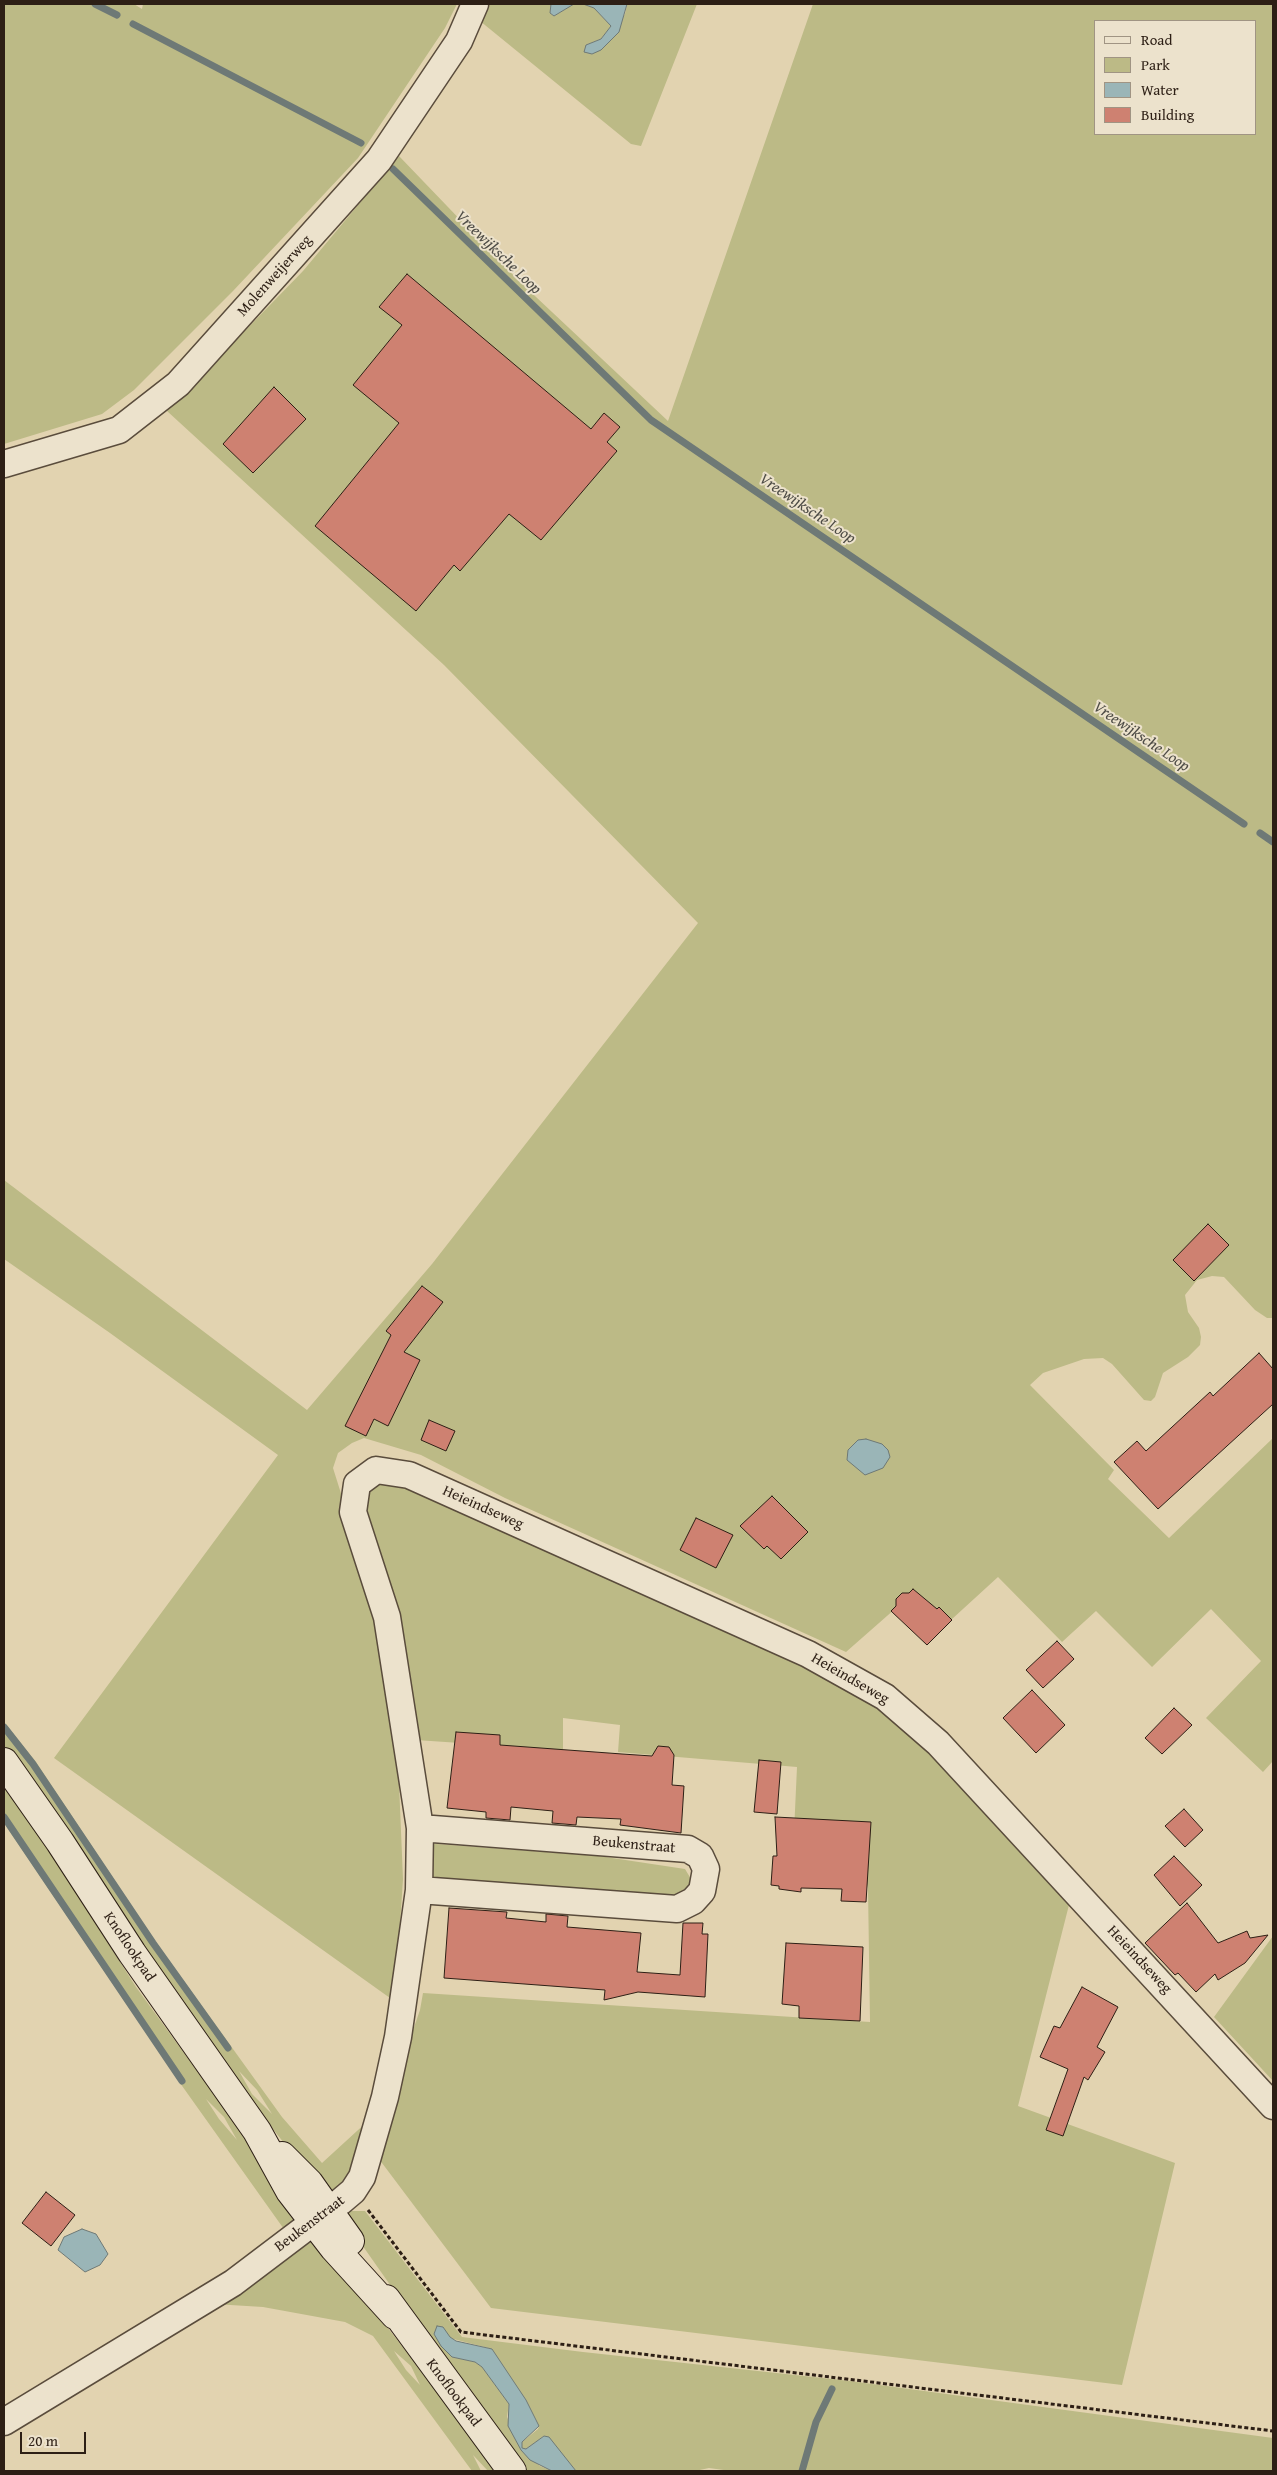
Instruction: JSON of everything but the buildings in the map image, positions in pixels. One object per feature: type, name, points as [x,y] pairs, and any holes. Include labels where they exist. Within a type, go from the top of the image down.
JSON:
[{"type":"main road","name":"Knoflookpad","points":[[4,1762],[60,1842],[132,1953],[256,2131],[290,2191],[322,2216],[512,2471]]},
{"type":"street","name":"Molenweijerweg","points":[[4,464],[119,430],[178,384],[380,160],[460,40],[475,4]]},
{"type":"street","name":"Heieindseweg","points":[[357,1484],[376,1470],[409,1475],[808,1654],[885,1697],[938,1743],[1273,2106]]},
{"type":"street","name":"Beukenstraat","points":[[4,2422],[234,2282],[353,2191],[362,2177],[386,2097],[398,2036],[419,1890],[420,1828],[387,1617],[352,1512],[357,1484]]},
{"type":"street","name":"Beukenstraat","points":[[419,1890],[677,1909],[693,1901],[702,1890],[706,1869],[700,1856],[688,1849],[420,1828]]},
{"type":"path","points":[[353,2191],[461,2332],[1273,2431]]},
{"type":"green space","points":[[4,4],[134,4],[142,9],[143,4],[457,4],[445,28],[358,158],[233,291],[134,390],[102,414],[4,444]]},
{"type":"green space","points":[[487,4],[551,4],[550,13],[554,16],[574,4],[583,4],[594,8],[611,26],[601,39],[586,45],[592,54],[625,14],[627,4],[697,4],[641,146],[631,144],[480,21]]},
{"type":"green space","points":[[813,4],[1273,4],[1273,1318],[1267,1318],[1255,1310],[1224,1277],[1212,1276],[1197,1280],[1185,1295],[1188,1312],[1199,1328],[1200,1345],[1188,1357],[1163,1373],[1155,1397],[1151,1401],[1144,1400],[1112,1364],[1103,1358],[1084,1359],[1043,1373],[1030,1385],[1114,1470],[1108,1479],[1169,1538],[1273,1438],[1273,1761],[1263,1772],[1206,1718],[1261,1661],[1211,1609],[1152,1667],[1096,1611],[1062,1642],[998,1577],[940,1630],[912,1594],[846,1652],[505,1498],[421,1455],[364,1438],[352,1443],[338,1453],[333,1468],[366,1573],[391,1684],[399,1783],[403,1879],[399,1940],[390,1998],[54,1758],[278,1455],[4,1259],[4,1180],[307,1410],[432,1264],[698,923],[444,665],[167,411],[303,271],[399,156],[519,281],[668,421]]},
{"type":"green space","points":[[387,1477],[884,1700],[1071,1897],[1018,2106],[1175,2163],[1122,2385],[491,2308],[379,2159],[401,2065],[420,2010],[423,1993],[870,2022],[868,1888],[862,1864],[794,1832],[797,1767],[618,1752],[620,1725],[563,1718],[563,1750],[416,1740],[366,1503],[367,1491]]},
{"type":"green space","points":[[4,1722],[36,1762],[155,1941],[282,2117],[322,2163],[369,2120],[350,2178],[327,2197],[249,2099],[4,1747]],"holes":[[[239,2071],[257,2090],[272,2114],[252,2094]]]},
{"type":"green space","points":[[4,1786],[35,1828],[136,1987],[304,2218],[286,2232],[180,2083],[4,1823]],"holes":[[[206,2099],[224,2117],[237,2140],[219,2119]]]},
{"type":"green space","points":[[436,1844],[599,1856],[685,1869],[691,1879],[692,1899],[426,1880],[424,1845]]},
{"type":"green space","points":[[1273,1936],[1273,2081],[1214,2017]]},
{"type":"green space","points":[[351,2211],[365,2211],[462,2337],[850,2381],[1273,2438],[1273,2471],[731,2471],[709,2468],[695,2471],[576,2471],[544,2436],[526,2449],[522,2448],[522,2442],[539,2426],[526,2400],[492,2349],[434,2334],[452,2357],[475,2362],[482,2367],[509,2404],[507,2417],[521,2450],[540,2466],[552,2471],[527,2471],[426,2336],[341,2215]]},
{"type":"green space","points":[[313,2232],[496,2471],[488,2471],[473,2455],[481,2471],[472,2471],[373,2336],[345,2322],[263,2307],[214,2304]],"holes":[[[394,2351],[411,2366],[420,2385],[406,2370]]]},
{"type":"water","points":[[551,4],[574,4],[554,16],[550,13]]},
{"type":"water","points":[[583,4],[627,4],[619,32],[601,50],[592,54],[584,52],[586,45],[601,39],[611,26],[594,8]]},
{"type":"water","points":[[866,1439],[882,1444],[888,1450],[890,1457],[883,1468],[865,1475],[847,1460],[848,1450],[858,1440]]},
{"type":"water","points":[[82,2229],[96,2234],[108,2254],[100,2265],[85,2272],[58,2250],[64,2237]]},
{"type":"water","points":[[437,2326],[443,2327],[450,2337],[456,2341],[492,2349],[526,2400],[539,2426],[522,2442],[522,2448],[526,2449],[544,2436],[549,2437],[576,2471],[552,2471],[530,2460],[521,2450],[508,2426],[509,2404],[482,2367],[475,2362],[452,2357],[441,2346],[434,2334]]},
{"type":"waterway","name":"Vreewijksche Loop","points":[[95,4],[117,15]]},
{"type":"waterway","name":"Vreewijksche Loop","points":[[133,24],[361,143]]},
{"type":"waterway","name":"Vreewijksche Loop","points":[[393,169],[651,420],[1244,824]]},
{"type":"waterway","name":"Vreewijksche Loop","points":[[1260,833],[1273,842]]},
{"type":"waterway","points":[[4,1727],[33,1764],[153,1943],[228,2048]]},
{"type":"waterway","points":[[4,1817],[182,2081]]},
{"type":"waterway","points":[[802,2471],[816,2422],[832,2389]]}]
